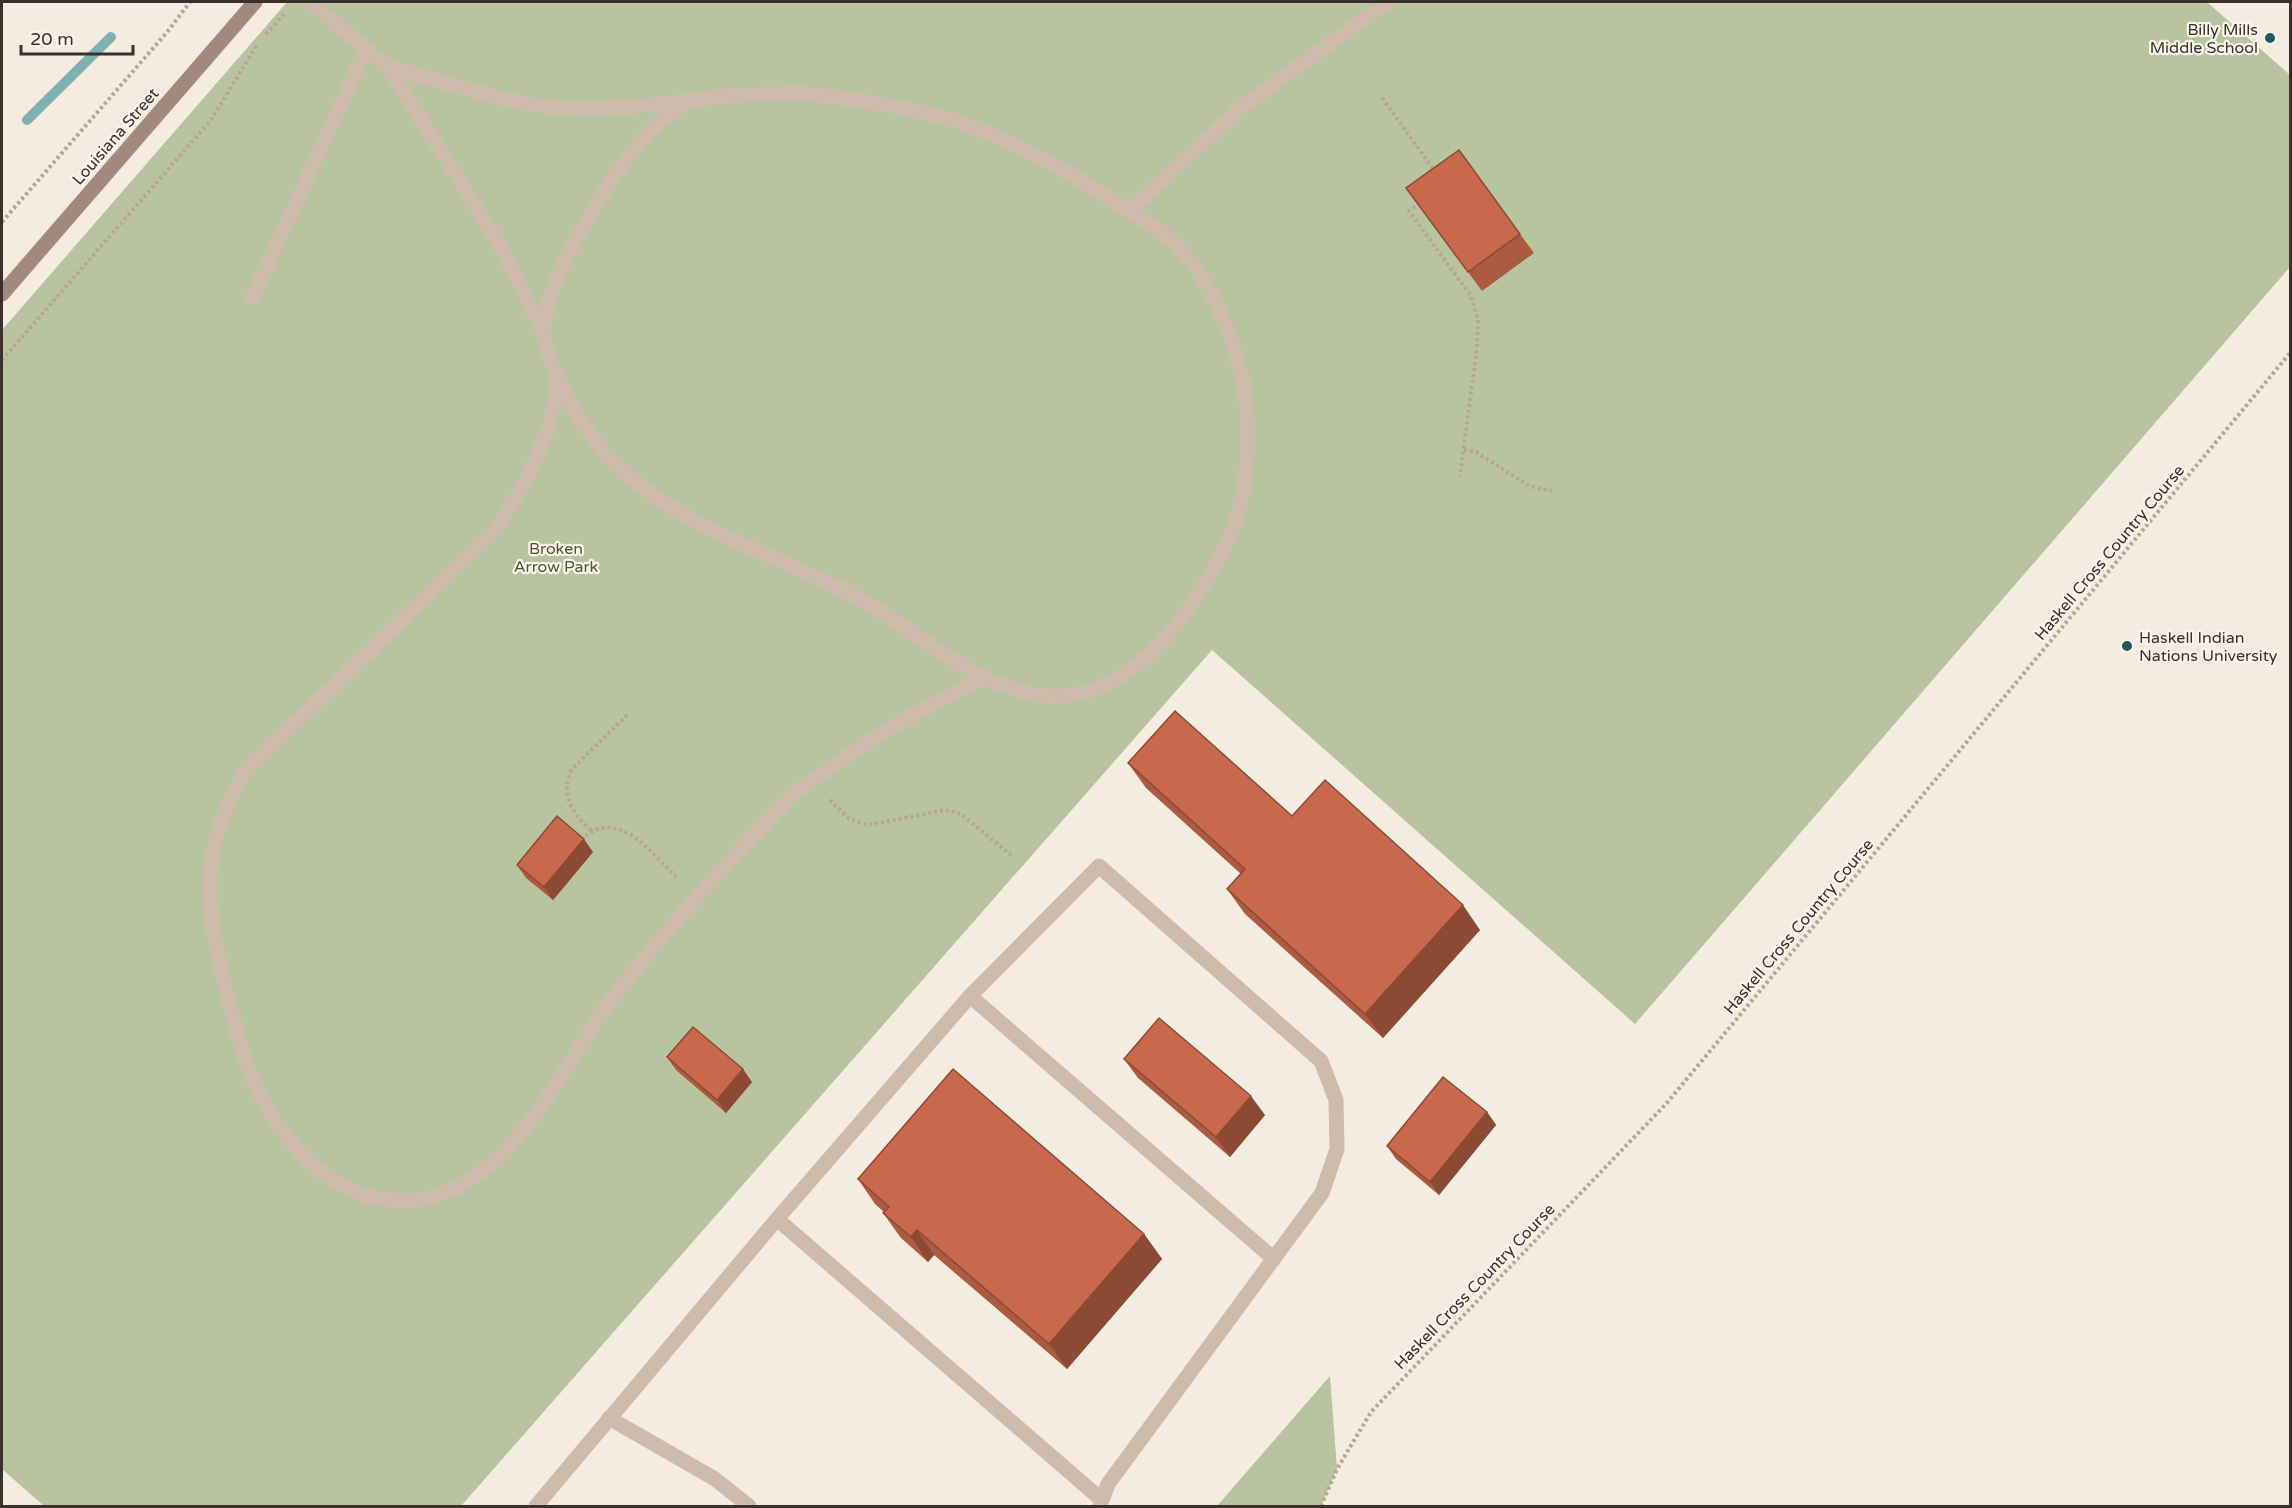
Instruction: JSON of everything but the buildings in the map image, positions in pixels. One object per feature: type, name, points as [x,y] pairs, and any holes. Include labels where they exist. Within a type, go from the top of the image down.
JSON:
[{"type":"main road","name":"Louisiana Street","points":[[2,294],[255,2]]},
{"type":"lane","points":[[310,2],[388,67],[499,244],[543,332],[558,380],[580,423],[615,464],[662,504],[711,530],[856,596],[1003,686],[1044,696],[1073,698],[1110,683],[1149,654],[1181,620],[1209,578],[1233,531],[1243,493],[1249,443],[1245,387],[1230,338],[1213,295],[1188,258],[1152,226],[1099,191],[1011,144],[944,118],[871,101],[799,93],[694,100],[634,107],[532,105],[484,95],[442,80],[388,67]]},
{"type":"lane","points":[[1129,211],[1240,108],[1388,2]]},
{"type":"lane","points":[[252,298],[366,49]]},
{"type":"lane","points":[[543,332],[554,291],[572,250],[613,178],[666,116],[694,100]]},
{"type":"lane","points":[[558,380],[549,427],[526,480],[497,528],[246,770],[228,800],[213,843],[207,883],[216,951],[242,1055],[264,1103],[293,1146],[328,1176],[358,1195],[393,1202],[426,1199],[461,1184],[498,1158],[532,1116],[608,1005],[699,898],[791,797],[858,747],[918,711],[986,677]]},
{"type":"lane","points":[[536,1506],[777,1219],[970,996],[1099,866],[1321,1061],[1336,1100],[1337,1149],[1322,1194],[1108,1484],[1101,1503],[777,1219]]},
{"type":"lane","points":[[970,996],[1274,1259]]},
{"type":"lane","points":[[609,1418],[715,1479],[749,1506]]},
{"type":"path","points":[[2,222],[168,31],[190,2]]},
{"type":"path","points":[[2,360],[211,120],[256,45],[288,10]]},
{"type":"path","points":[[1382,98],[1437,174]]},
{"type":"path","points":[[1426,198],[1409,212],[1471,297],[1478,320],[1478,348],[1460,476]]},
{"type":"path","name":"Haskell Cross Country Course","points":[[1321,1506],[1337,1469],[1371,1412],[1666,1104],[2290,353]]},
{"type":"path","points":[[1464,450],[1476,452],[1529,486],[1552,491]]},
{"type":"path","points":[[591,830],[577,818],[570,804],[566,779],[572,769],[628,714]]},
{"type":"path","points":[[811,782],[849,819],[868,825],[945,810],[961,814],[1011,855]]},
{"type":"path","points":[[580,841],[591,830],[603,826],[619,829],[632,835],[699,898]]},
{"type":"green space","name":"Broken Arrow Park","points":[[287,2],[2207,2],[2290,75],[2290,267],[1635,1024],[1212,650],[461,1506],[44,1506],[2,1469],[2,330]]},
{"type":"green space","points":[[1330,1376],[1337,1469],[1321,1506],[1217,1506]]},
{"type":"waterway","points":[[27,120],[111,37]]},
{"type":"place","name":"Billy Mills Middle School","points":[[2270,38]]},
{"type":"place","name":"Haskell Indian Nations University","points":[[2127,646]]}]
